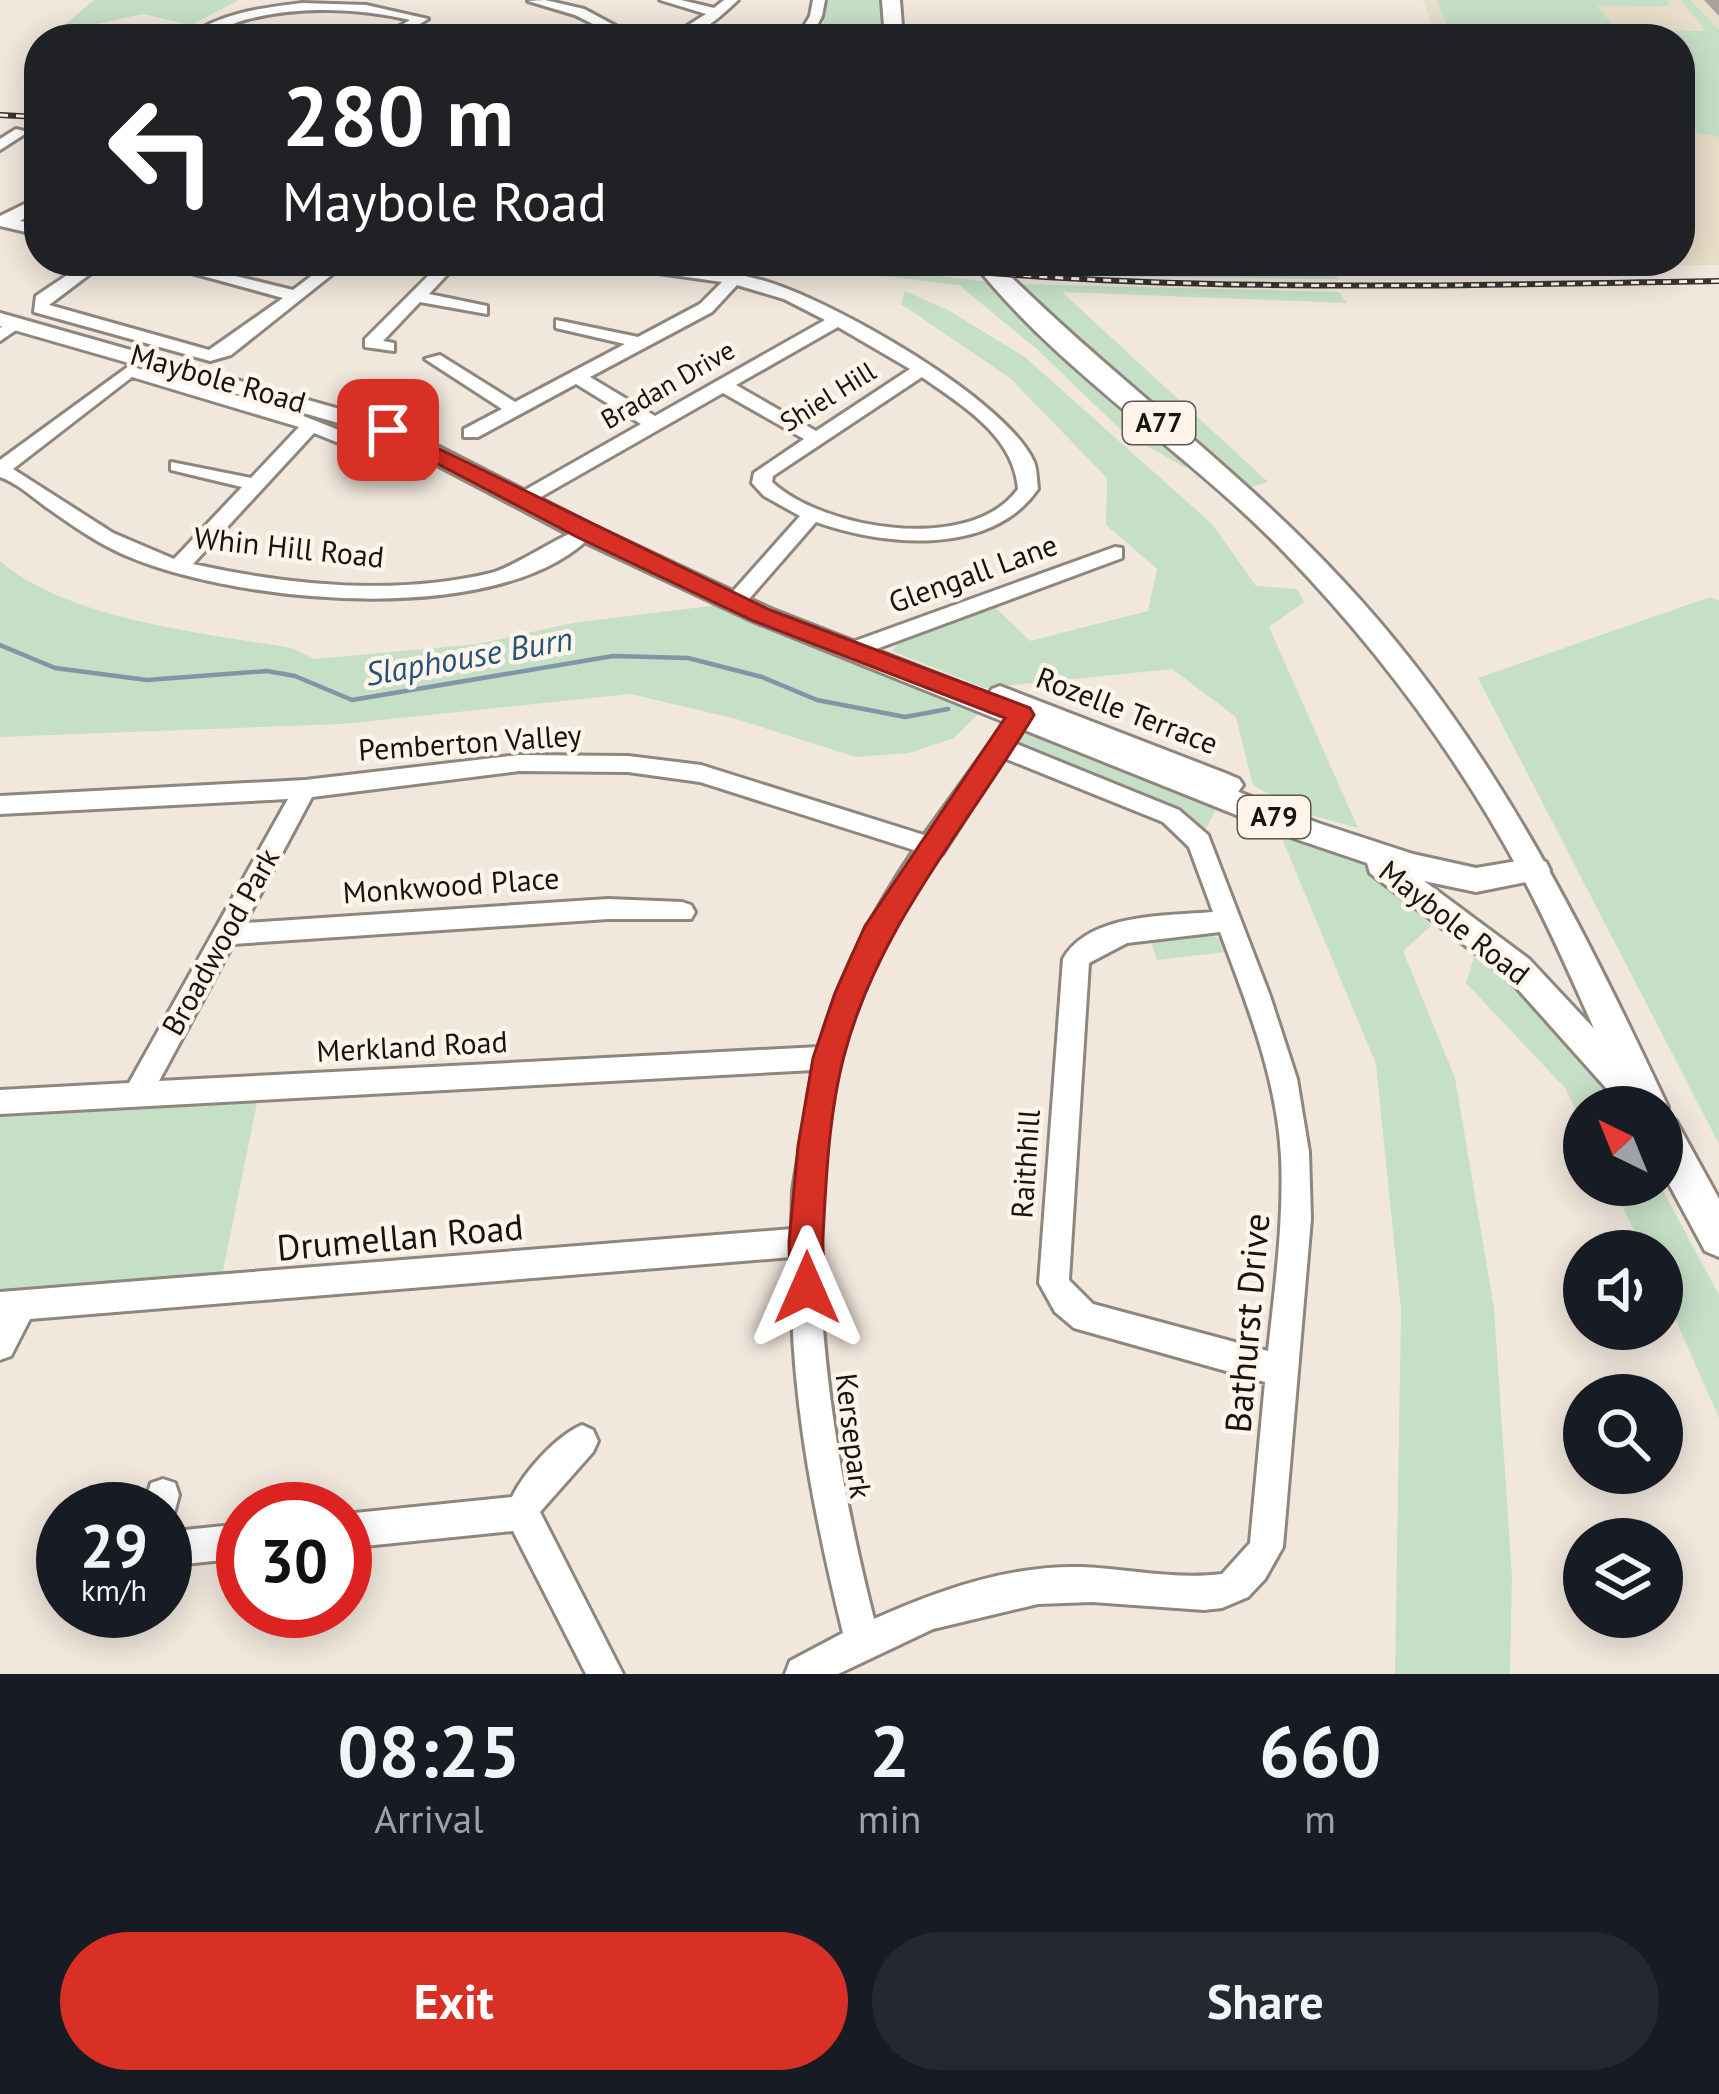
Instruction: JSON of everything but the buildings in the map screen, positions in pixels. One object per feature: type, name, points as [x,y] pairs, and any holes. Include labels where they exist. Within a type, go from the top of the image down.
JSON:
[{"type":"highway","name":"A77","points":[[998,276],[1052,332],[1245,498],[1334,586],[1453,738],[1535,870],[1637,1086]]},
{"type":"highway","points":[[1683,1171],[1719,1238]]},
{"type":"main road","name":"Maybole Road","points":[[6,326],[388,430],[734,603],[1357,848],[1476,880],[1535,870]]},
{"type":"main road","name":"Maybole Road","points":[[1357,848],[1518,968],[1628,1086]]},
{"type":"street","points":[[578,12],[599,0]]},
{"type":"street","points":[[666,0],[717,13]]},
{"type":"street","points":[[698,24],[732,0]]},
{"type":"street","points":[[534,1],[602,24]]},
{"type":"street","points":[[215,24],[228,16],[284,4],[358,5],[422,19],[413,24]]},
{"type":"street","points":[[0,146],[21,132]]},
{"type":"street","points":[[77,276],[42,300],[40,308],[210,356],[225,351],[322,276]]},
{"type":"street","points":[[211,276],[296,296]]},
{"type":"street","points":[[388,347],[370,343],[438,276]]},
{"type":"street","points":[[707,276],[789,295],[922,369],[982,414],[1029,472],[1028,489],[998,515],[937,533],[883,535],[814,512],[734,603]]},
{"type":"street","points":[[471,434],[706,308],[733,280]]},
{"type":"street","points":[[418,297],[481,310]]},
{"type":"street","name":"Bradan Drive","points":[[525,498],[837,320]]},
{"type":"street","points":[[562,324],[641,343]]},
{"type":"street","points":[[434,359],[515,410]]},
{"type":"street","name":"Shiel Hill","points":[[814,512],[776,498],[762,483],[764,473],[922,369]]},
{"type":"street","points":[[0,470],[129,371],[312,424],[413,466],[417,473]]},
{"type":"street","points":[[577,377],[654,424]]},
{"type":"street","points":[[722,385],[814,437]]},
{"type":"street","points":[[177,568],[312,424]]},
{"type":"street","points":[[178,466],[252,484]]},
{"type":"street","name":"Whin Hill Road","points":[[0,470],[110,541],[177,568],[217,576],[351,588],[468,585],[532,565],[585,532]]},
{"type":"street","name":"Glengall Lane","points":[[852,650],[1115,553]]},
{"type":"street","name":"Kersepark","points":[[862,1640],[832,1529],[811,1379],[806,1242],[828,1058],[875,934],[1000,747],[1007,709]]},
{"type":"street","name":"Bathurst Drive","points":[[803,1674],[862,1640],[966,1601],[1070,1584],[1228,1591],[1251,1572],[1266,1547],[1296,1219],[1295,1152],[1283,1079],[1199,842],[1171,816],[1000,747]]},
{"type":"street","name":"Pemberton Valley","points":[[0,805],[305,788],[519,763],[628,764],[701,774],[933,847]]},
{"type":"street","name":"Broadwood Park","points":[[137,1095],[305,788]]},
{"type":"street","name":"Monkwood Place","points":[[225,934],[587,910],[682,912]]},
{"type":"street","name":"Raithhill","points":[[1229,921],[1109,937],[1088,946],[1076,958],[1054,1283],[1066,1302],[1085,1316],[1283,1371]]},
{"type":"street","name":"Merkland Road","points":[[0,1102],[828,1058]]},
{"type":"street","name":"Drumellan Road","points":[[11,1306],[806,1242]]},
{"type":"street","points":[[0,1345],[11,1306]]},
{"type":"street","points":[[522,1513],[531,1494],[582,1442]]},
{"type":"street","points":[[372,1528],[522,1513]]},
{"type":"street","points":[[522,1513],[605,1674]]},
{"type":"shaded area","points":[[1423,0],[1719,0],[1719,265],[1695,265],[1695,24],[1432,24]]},
{"type":"green space","points":[[94,0],[239,0],[193,24],[143,14],[97,24],[66,24]]},
{"type":"green space","points":[[819,0],[891,0],[893,24],[824,24]]},
{"type":"green space","points":[[1437,0],[1669,0],[1668,6],[1597,6],[1612,24],[1446,24]]},
{"type":"green space","points":[[1681,0],[1690,0],[1719,30],[1719,137],[1695,133],[1695,31],[1706,31]]},
{"type":"green space","points":[[883,276],[990,282],[1067,362],[1190,466],[1124,433],[1039,351],[959,285]]},
{"type":"green space","points":[[1073,276],[1336,276],[1338,279]]},
{"type":"green space","points":[[1016,284],[1339,292],[1347,303],[1062,292],[1268,482],[1244,489]]},
{"type":"green space","points":[[905,291],[950,311],[1026,358],[1212,524],[1256,586],[1297,589],[1304,602],[1269,627],[1358,828],[1299,812],[1253,785],[1236,717],[1172,669],[984,688],[892,651],[901,640],[995,607],[1030,641],[1148,611],[1157,569],[1106,525],[1107,478],[1010,378],[901,304]]},
{"type":"green space","points":[[0,561],[28,581],[99,610],[180,630],[292,648],[315,659],[478,644],[573,623],[734,603],[1018,715],[978,714],[954,738],[909,753],[856,757],[733,718],[630,694],[343,724],[0,737]]},
{"type":"green space","points":[[1710,597],[1719,601],[1719,1144],[1478,678]]},
{"type":"green space","points":[[1020,716],[1223,796],[1199,842],[1171,816],[1000,747]]},
{"type":"green space","points":[[1273,817],[1357,848],[1431,926],[1403,951],[1455,1078],[1494,1308],[1512,1576],[1510,1674],[1395,1674],[1401,1310],[1376,1064]]},
{"type":"green space","points":[[1207,933],[1222,940],[1226,952],[1157,960],[1149,937]]},
{"type":"green space","points":[[1474,958],[1513,980],[1554,1021],[1602,1086],[1563,1086],[1466,983]]},
{"type":"green space","points":[[260,1088],[219,1291],[0,1307],[0,1102]]},
{"type":"green space","points":[[1622,1206],[1671,1206],[1719,1295],[1719,1418],[1683,1337],[1683,1230],[1634,1230]]},
{"type":"waterway","name":"Slaphouse Burn","points":[[0,645],[55,668],[147,680],[267,671],[295,676],[352,700],[613,656],[688,658],[762,677],[817,700],[905,717],[948,709]]},
{"type":"railway","points":[[0,115],[24,116]]},
{"type":"railway","points":[[1032,276],[1398,286],[1719,281]]},
{"type":"route","points":[[388,430],[585,532],[762,615],[1021,715],[875,934],[850,993],[828,1058],[814,1146],[807,1288]]}]
